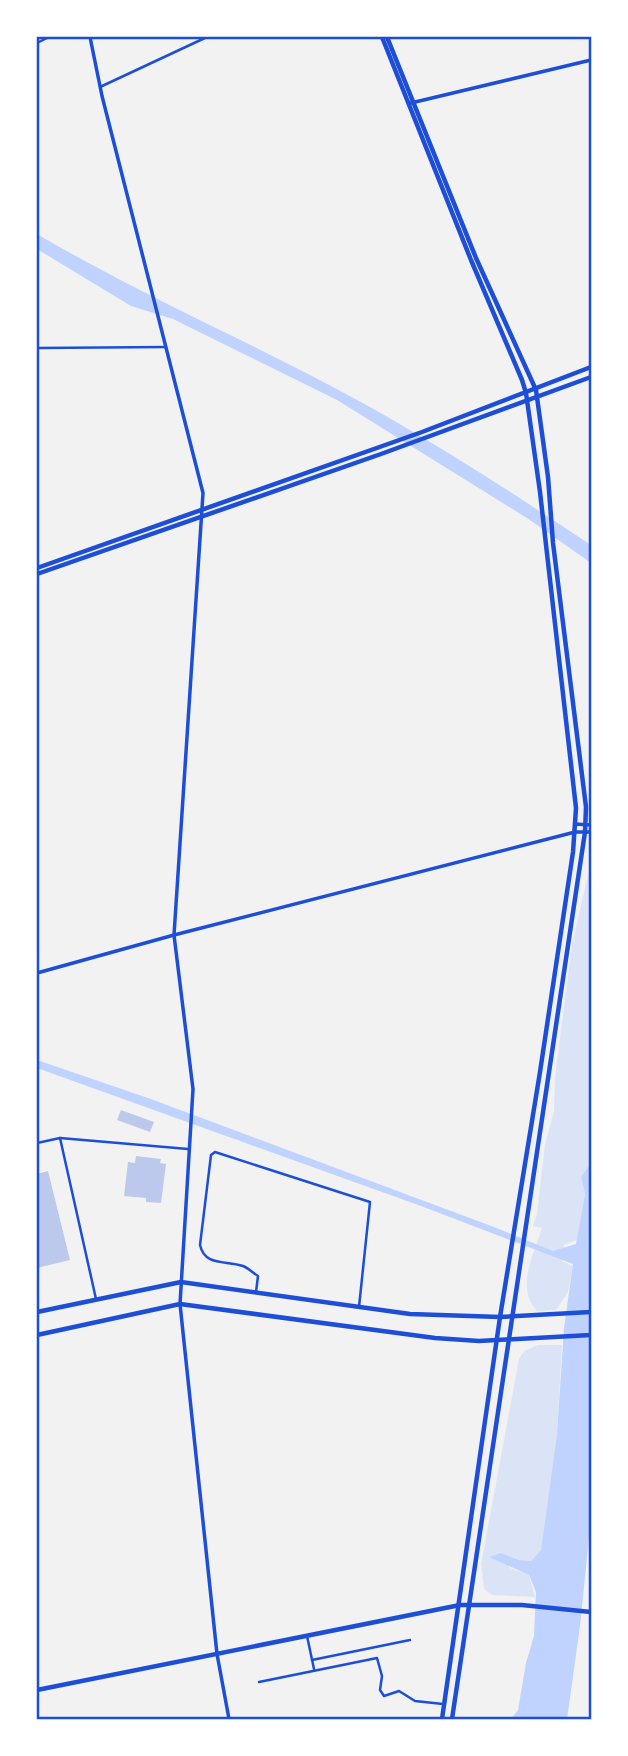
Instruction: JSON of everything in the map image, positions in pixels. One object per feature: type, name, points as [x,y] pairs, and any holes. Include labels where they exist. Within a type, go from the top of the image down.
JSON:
[{"type":"main road","points":[[384,37],[476,258],[536,390],[548,477],[552,543],[586,807],[452,1719]]},
{"type":"main road","points":[[411,103],[526,393],[576,808],[575,832],[542,1058],[496,1340],[442,1719]]},
{"type":"main road","points":[[37,574],[536,390],[591,367]]},
{"type":"main road","points":[[37,568],[381,454],[591,377]]},
{"type":"main road","points":[[37,1312],[181,1282],[410,1314],[511,1317],[591,1312]]},
{"type":"main road","points":[[37,1335],[180,1304],[435,1338],[479,1341],[591,1335]]},
{"type":"main road","points":[[37,1690],[460,1605],[522,1605],[590,1612]]},
{"type":"street","points":[[37,43],[49,37]]},
{"type":"street","points":[[90,37],[100,88],[203,493],[173,935],[192,1089],[180,1304],[217,1654],[229,1719]]},
{"type":"street","points":[[100,88],[207,37]]},
{"type":"street","points":[[411,103],[591,60]]},
{"type":"street","points":[[37,348],[166,347]]},
{"type":"street","points":[[575,824],[591,825]]},
{"type":"street","points":[[37,973],[173,935],[575,832],[591,832]]},
{"type":"street","points":[[37,1143],[60,1138],[188,1149]]},
{"type":"street","points":[[60,1138],[96,1300]]},
{"type":"street","points":[[256,1293],[258,1276],[245,1266],[209,1260],[202,1254],[200,1245],[209,1168],[211,1156],[215,1152],[370,1202],[359,1307]]},
{"type":"street","points":[[307,1636],[314,1669]]},
{"type":"street","points":[[312,1660],[410,1640]]},
{"type":"street","points":[[376,1648],[382,1676],[380,1690],[384,1696],[399,1691],[415,1701],[444,1704]]},
{"type":"street","points":[[259,1682],[377,1658]]},
{"type":"shaded area","points":[[591,862],[591,1164],[581,1177],[585,1194],[577,1240],[564,1245],[562,1261],[573,1266],[568,1292],[556,1310],[537,1311],[527,1292],[528,1271],[542,1228],[533,1226],[537,1214],[545,1144],[554,1111],[555,1077],[572,945]]},
{"type":"shaded area","points":[[538,1345],[562,1345],[557,1434],[541,1550],[531,1561],[519,1560],[501,1553],[510,1568],[529,1575],[535,1597],[492,1595],[484,1589],[481,1564],[519,1359],[524,1351]]},
{"type":"water","points":[[37,234],[128,284],[312,376],[427,440],[591,545],[591,563],[527,518],[337,400],[173,319],[131,306],[37,249]]},
{"type":"water","points":[[37,1060],[148,1098],[553,1251],[576,1244],[585,1194],[581,1177],[591,1163],[591,1518],[567,1719],[511,1719],[518,1710],[526,1663],[534,1636],[536,1592],[529,1575],[489,1557],[501,1553],[519,1560],[531,1561],[541,1550],[557,1434],[564,1328],[573,1264],[421,1206],[37,1068]]},
{"type":"building","points":[[121,1110],[154,1122],[150,1132],[117,1120]]},
{"type":"building","points":[[136,1156],[161,1159],[160,1163],[166,1164],[161,1203],[146,1202],[146,1198],[124,1196],[128,1162],[135,1163]]},
{"type":"building","points":[[48,1171],[70,1260],[37,1268],[37,1174]]}]
